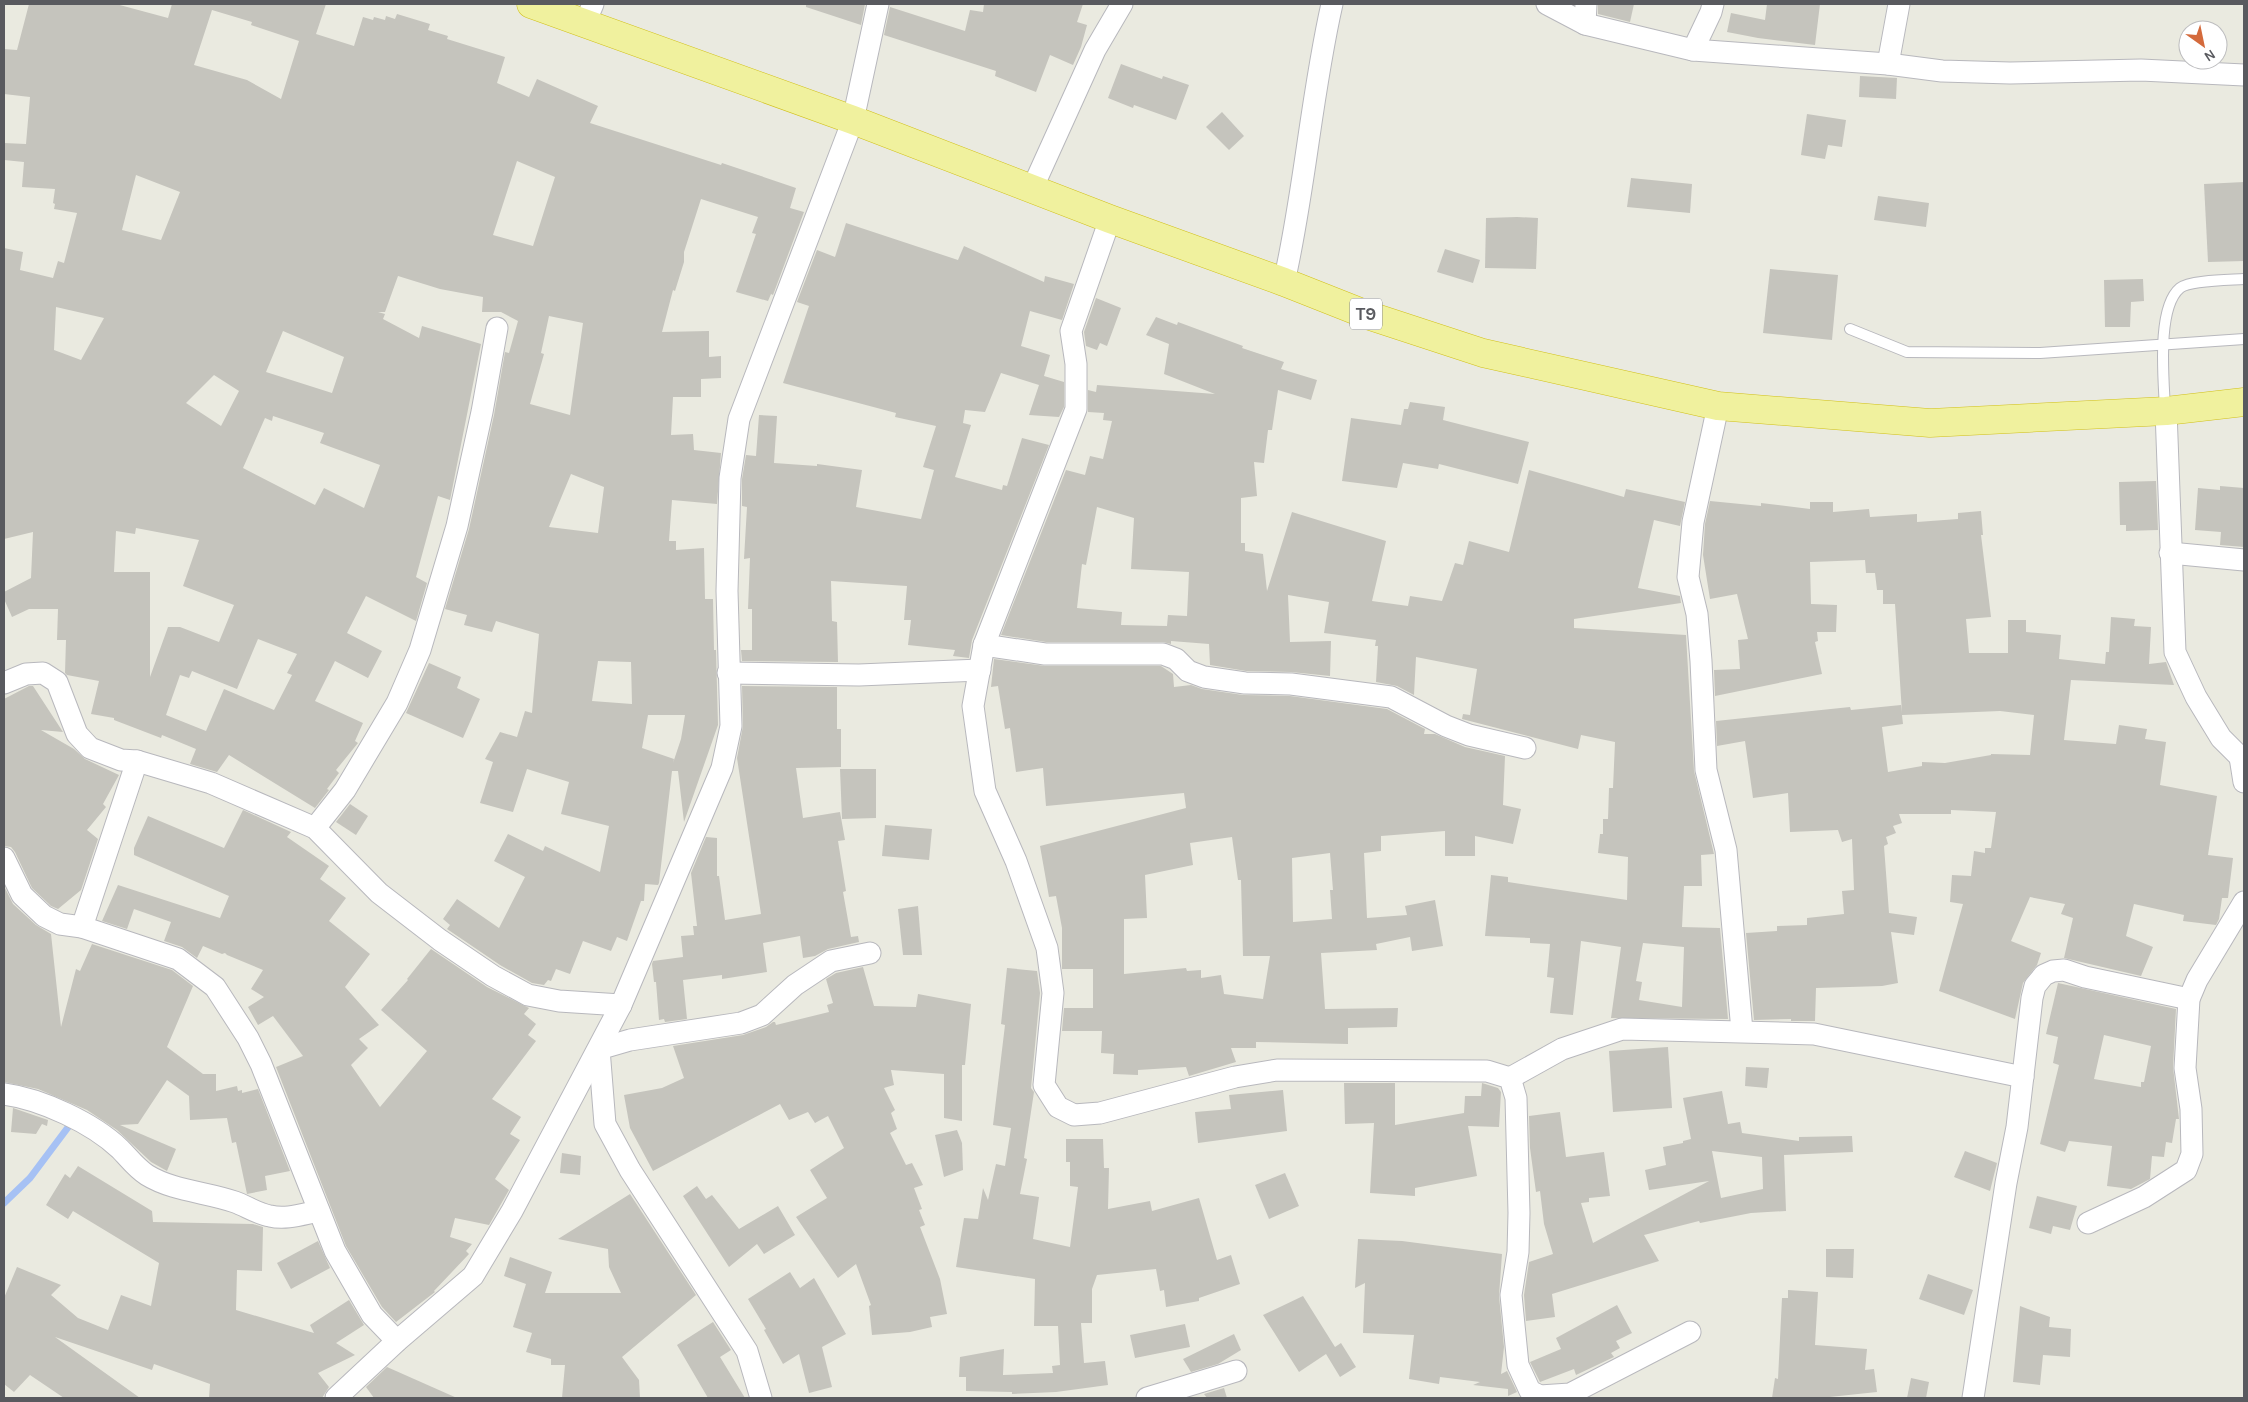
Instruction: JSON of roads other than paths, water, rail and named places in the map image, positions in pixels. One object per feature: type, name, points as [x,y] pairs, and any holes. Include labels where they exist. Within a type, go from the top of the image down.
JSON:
[{"type":"highway","name":"T9","points":[[531,4],[589,13],[853,120],[1110,219],[1284,282],[1370,316],[1483,353],[1718,406],[1930,423],[2166,411],[2244,402]]},
{"type":"street","points":[[336,1398],[397,1341],[473,1276],[512,1211],[621,1005],[722,768],[730,726],[727,591],[730,478],[739,419],[853,120],[878,4]]},
{"type":"street","points":[[1032,189],[1095,50],[1122,4]]},
{"type":"street","points":[[1284,282],[1294,237],[1323,45],[1332,4]]},
{"type":"street","points":[[1547,4],[1586,14],[1693,50],[1888,64],[1942,71],[2010,73],[2142,70],[2244,75]]},
{"type":"street","points":[[1693,50],[1713,4]]},
{"type":"street","points":[[1888,64],[1899,4]]},
{"type":"street","points":[[1110,219],[1071,332],[1076,364],[1076,409],[984,645],[973,706],[985,791],[1016,861],[1047,948],[1053,993],[1044,1085],[1058,1107],[1074,1115],[1100,1113],[1234,1077],[1277,1070],[1487,1071],[1510,1078],[1562,1049],[1622,1029],[1814,1034],[2023,1077]]},
{"type":"street","points":[[315,828],[345,790],[392,711],[420,650],[457,526],[482,412],[497,328]]},
{"type":"street","points":[[1718,406],[1692,522],[1688,577],[1697,614],[1706,770],[1726,850],[1742,1031]]},
{"type":"street","points":[[2166,411],[2175,652],[2196,697],[2221,738],[2243,767],[2244,782]]},
{"type":"street","points":[[2170,553],[2244,560]]},
{"type":"street","points":[[984,645],[1045,654],[1163,654],[1176,659],[1188,671],[1204,677],[1245,683],[1291,684],[1391,697],[1446,726],[1469,735],[1525,748]]},
{"type":"street","points":[[728,674],[859,675],[980,670]]},
{"type":"street","points":[[4,683],[26,674],[43,673],[57,682],[77,734],[90,748],[121,760],[138,761],[211,783],[315,828],[379,893],[440,940],[493,976],[528,995],[559,1001],[621,1005]]},
{"type":"street","points":[[82,927],[138,761]]},
{"type":"street","points":[[4,858],[22,895],[44,916],[60,924],[82,927],[178,959],[215,987],[248,1038],[262,1064],[335,1251],[372,1314],[397,1341]]},
{"type":"street","points":[[2088,1223],[2144,1197],[2186,1170],[2192,1154],[2191,1110],[2185,1068],[2189,999],[2197,980],[2244,902]]},
{"type":"street","points":[[599,1049],[630,1040],[740,1023],[762,1015],[796,985],[831,961],[870,953]]},
{"type":"street","points":[[1973,1398],[2023,1077],[2035,986],[2044,975],[2064,970],[2085,977],[2189,999]]},
{"type":"street","points":[[599,1049],[605,1124],[630,1170],[747,1351],[761,1398]]},
{"type":"street","points":[[1510,1078],[1516,1098],[1519,1203],[1518,1252],[1511,1295],[1518,1365],[1530,1390],[1540,1396],[1571,1396],[1690,1332]]},
{"type":"street","points":[[4,1094],[65,1113],[99,1132],[120,1149],[132,1164],[148,1176],[173,1186],[217,1196],[270,1216],[289,1217],[319,1211]]},
{"type":"street","points":[[1147,1398],[1236,1371]]},
{"type":"lane","points":[[2166,411],[2163,345],[2169,303],[2181,288],[2191,284],[2244,279]]},
{"type":"lane","points":[[1850,330],[1907,352],[2040,352],[2244,339]]},
{"type":"waterway","points":[[4,1203],[30,1178],[69,1126]]}]
